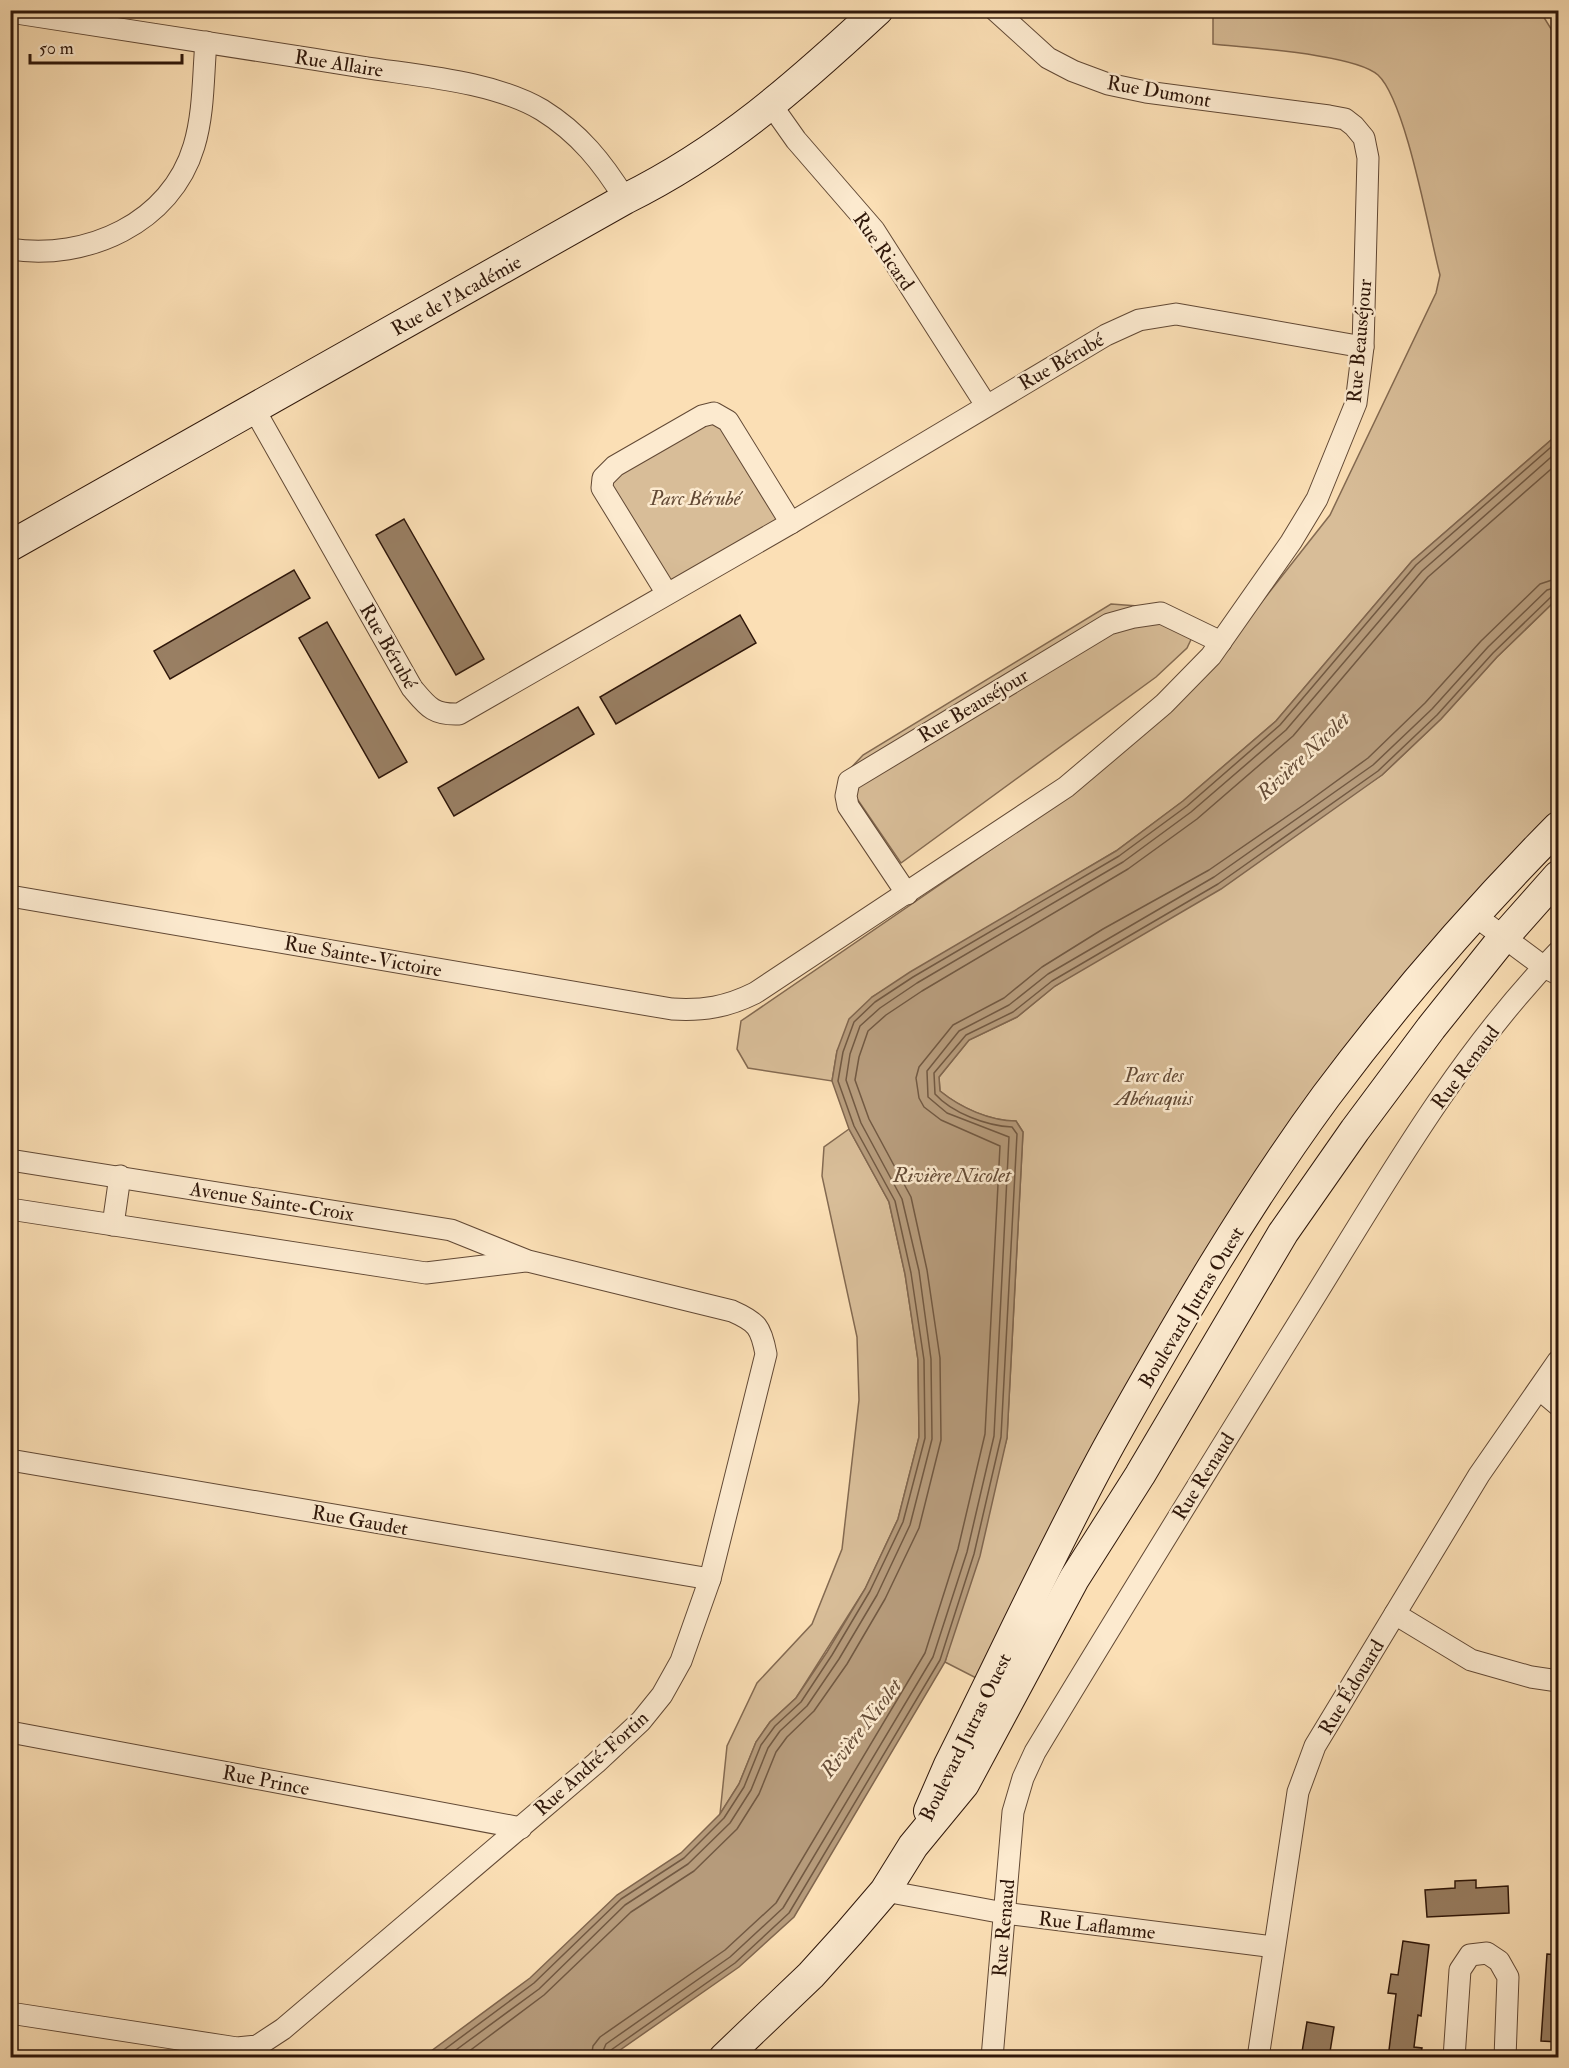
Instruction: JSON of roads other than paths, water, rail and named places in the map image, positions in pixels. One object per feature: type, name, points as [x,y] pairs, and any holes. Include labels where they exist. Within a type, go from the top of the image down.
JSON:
[{"type":"main road","name":"Rue de l'Académie","points":[[10,546],[625,199],[675,174],[772,106],[878,10]]},
{"type":"main road","name":"Boulevard Jutras Ouest","points":[[913,1846],[949,1765],[1110,1444],[1254,1201],[1325,1098],[1396,1006],[1473,915],[1558,827]]},
{"type":"main road","name":"Boulevard Jutras Ouest","points":[[724,2058],[811,1975],[885,1891],[913,1846],[964,1784],[1074,1579],[1140,1475],[1283,1233],[1354,1130],[1503,938],[1558,876]]},
{"type":"street","name":"Rue Dumont","points":[[995,10],[1048,58],[1073,71],[1108,84],[1146,92],[1345,119]]},
{"type":"street","name":"Rue Allaire","points":[[10,12],[449,81],[518,99],[542,110],[587,145],[608,171],[625,199]]},
{"type":"street","points":[[10,249],[27,251],[71,248],[104,240],[138,223],[163,201],[183,176],[194,146],[200,118],[206,42]]},
{"type":"street","name":"Rue Ricard","points":[[772,106],[796,140],[873,230],[986,405]]},
{"type":"street","name":"Rue Beauséjour","points":[[716,1008],[733,1004],[755,993],[1066,787],[1164,704],[1197,671],[1268,577],[1317,499],[1356,403],[1363,347],[1368,158],[1364,138],[1345,119]]},
{"type":"street","name":"Rue Bérubé","points":[[254,409],[412,688],[427,706],[442,715],[459,714],[666,592],[791,523],[1106,335],[1139,320],[1176,314],[1363,347]]},
{"type":"street","points":[[666,592],[602,488],[603,478],[615,466],[702,416],[714,413],[728,421],[791,523]]},
{"type":"street","name":"Rue Beauséjour","points":[[907,894],[848,806],[846,796],[849,781],[1109,624],[1134,616],[1161,613],[1221,642]]},
{"type":"street","name":"Rue Sainte-Victoire","points":[[10,896],[672,1009],[716,1008]]},
{"type":"street","points":[[1473,915],[1503,938],[1554,965]]},
{"type":"street","name":"Rue Renaud","points":[[992,2058],[1013,1812],[1023,1778],[1035,1752],[1206,1470],[1425,1120],[1486,1037],[1554,965]]},
{"type":"street","name":"Avenue Sainte-Croix","points":[[10,1160],[451,1230],[528,1261],[732,1311],[753,1320]]},
{"type":"street","points":[[113,1226],[120,1176]]},
{"type":"street","name":"Avenue Sainte-Croix","points":[[10,1209],[426,1273],[528,1261]]},
{"type":"street","name":"Rue André-Fortin","points":[[10,2013],[237,2048],[257,2046],[270,2038],[521,1828],[634,1728],[662,1695],[681,1661],[710,1579],[766,1354],[763,1334],[753,1320]]},
{"type":"street","name":"Rue Édouard","points":[[1258,2058],[1298,1792],[1305,1769],[1315,1746],[1479,1475],[1558,1361]]},
{"type":"street","points":[[1539,1389],[1558,1405]]},
{"type":"street","name":"Rue Gaudet","points":[[10,1460],[710,1579]]},
{"type":"street","points":[[1395,1614],[1471,1660],[1531,1677],[1558,1681]]},
{"type":"street","name":"Rue Prince","points":[[10,1732],[521,1828]]},
{"type":"street","name":"Rue Laflamme","points":[[885,1891],[1004,1913],[1274,1947]]},
{"type":"street","points":[[1454,2058],[1460,1970],[1470,1955],[1487,1953],[1499,1961],[1508,1977],[1505,2058]]},
{"type":"water","name":"Rivière Nicolet","points":[[1558,434],[1558,598],[1497,657],[1441,719],[1382,775],[1221,889],[1055,986],[1017,1017],[969,1040],[939,1077],[940,1091],[948,1097],[986,1116],[1016,1121],[1023,1132],[1007,1438],[980,1556],[945,1662],[794,1917],[739,1967],[610,2057],[423,2057],[530,1978],[617,1895],[681,1853],[720,1814],[739,1784],[756,1742],[770,1722],[796,1698],[827,1652],[865,1589],[898,1519],[919,1437],[918,1360],[905,1274],[889,1202],[849,1129],[832,1081],[837,1051],[849,1019],[872,997],[910,972],[1116,851],[1183,801],[1276,721],[1412,561]]},
{"type":"park label","name":"Parc Bérubé","points":[[695,498]]},
{"type":"park label","name":"Parc des Abénaquis","points":[[1154,1086]]}]
